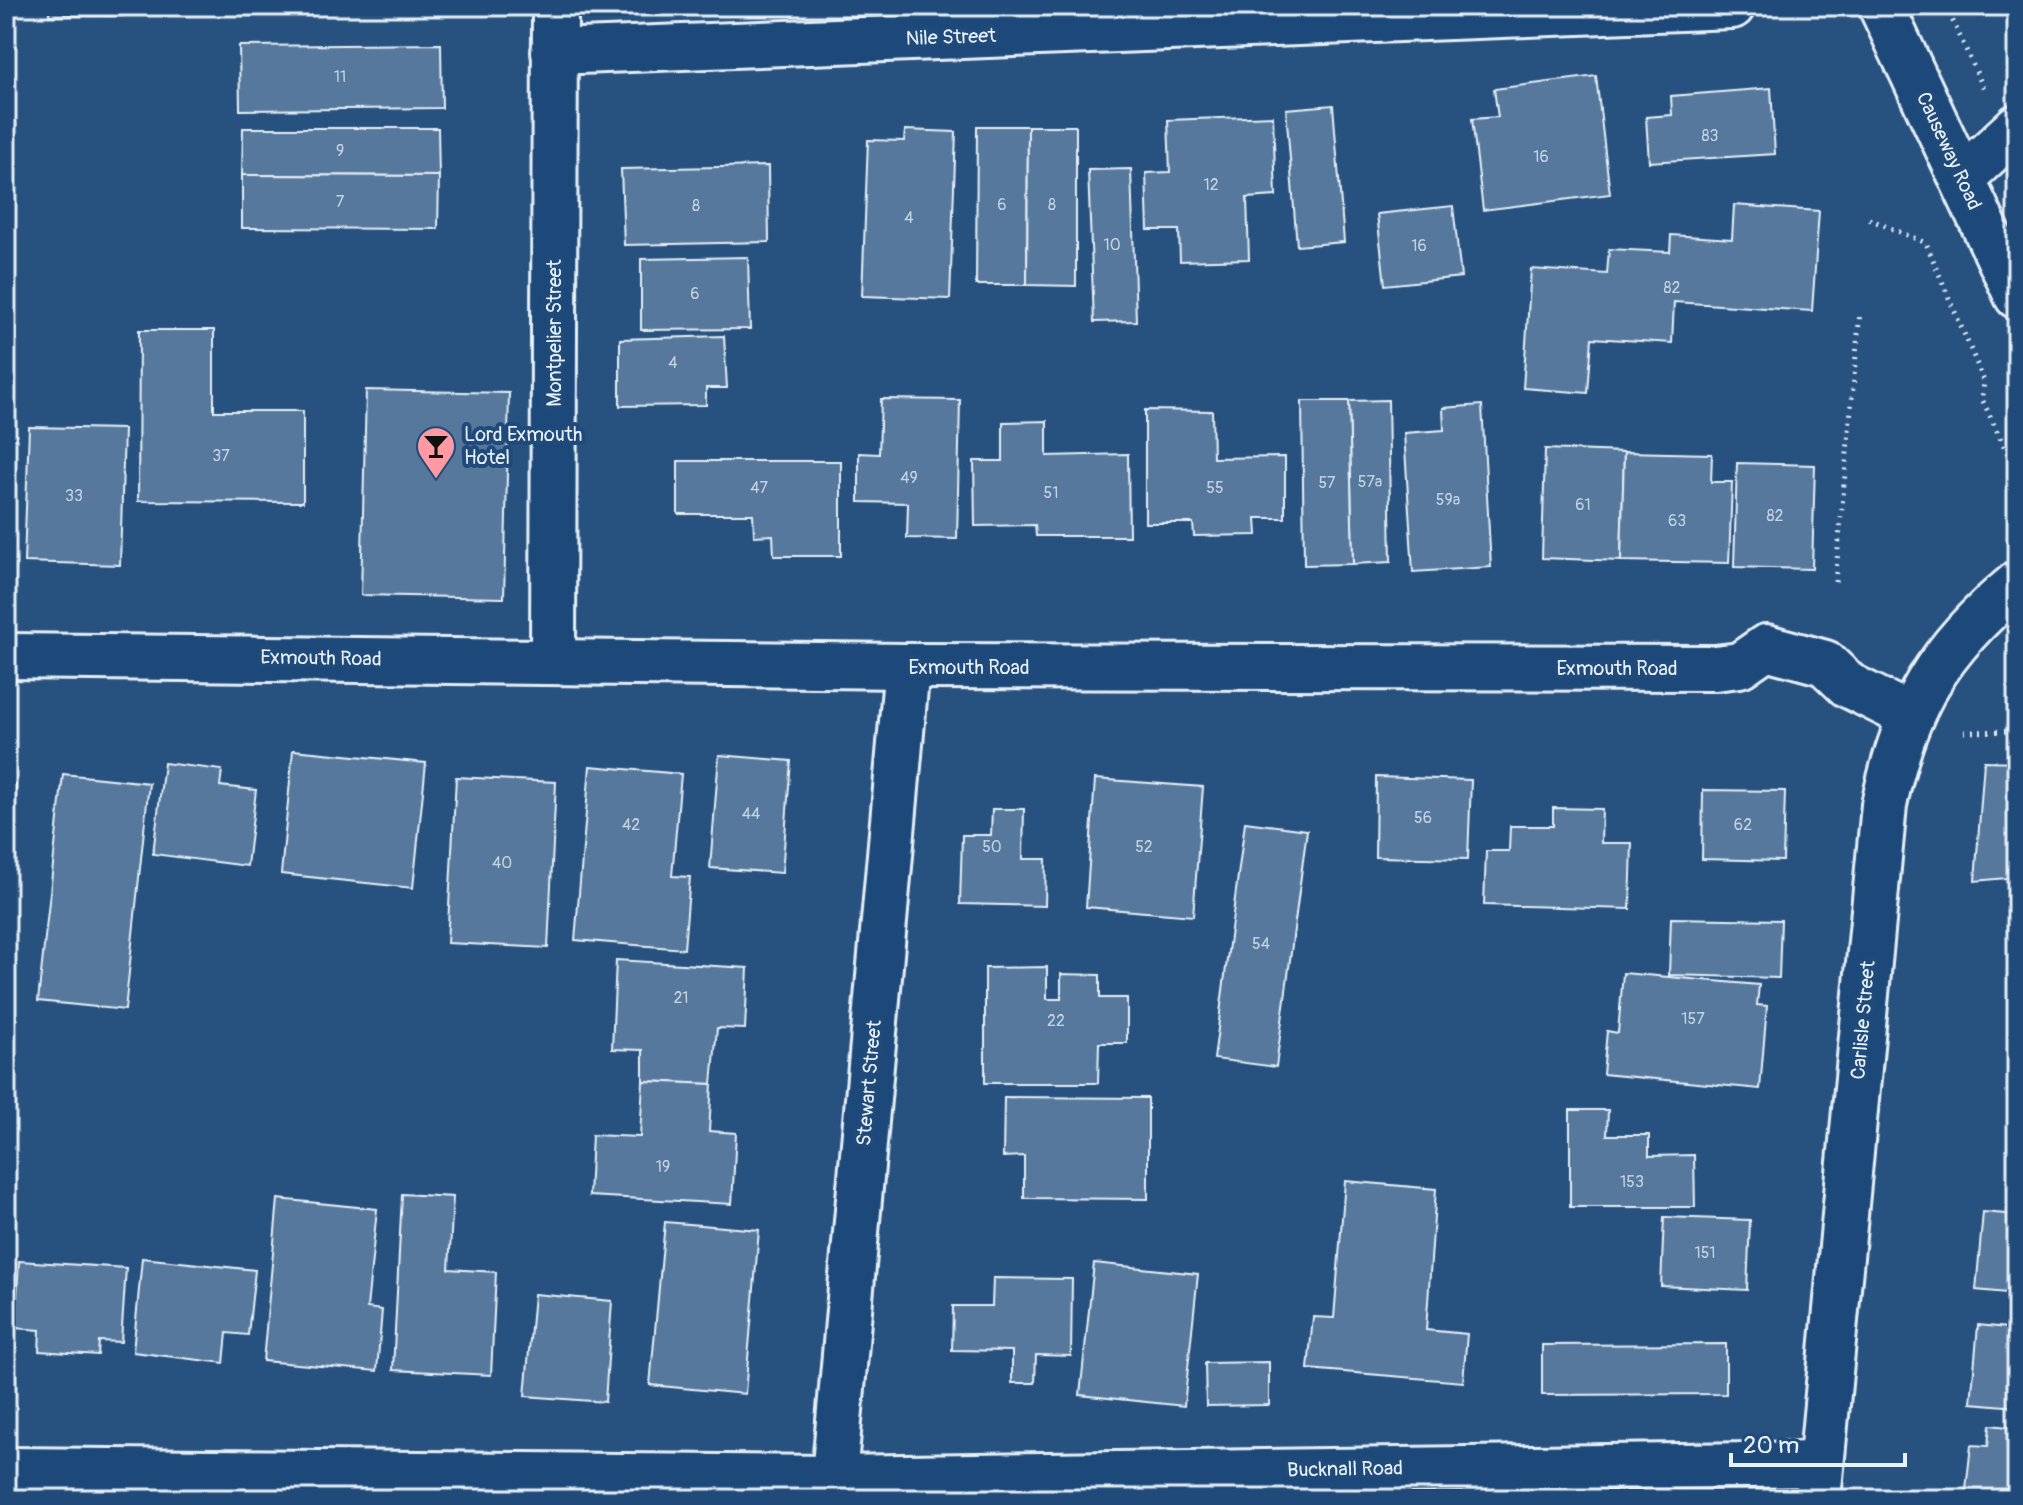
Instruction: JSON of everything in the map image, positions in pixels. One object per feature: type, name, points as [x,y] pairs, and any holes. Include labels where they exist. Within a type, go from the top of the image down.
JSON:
[{"type":"street","name":"Montpelier Street","points":[[553,661],[555,6]]},
{"type":"street","name":"Nile Street","points":[[554,52],[1732,6]]},
{"type":"street","name":"Causeway Road","points":[[1881,6],[2017,296]]},
{"type":"street","points":[[1962,178],[2017,127]]},
{"type":"street","name":"Carlisle Street","points":[[1819,1482],[1884,805],[1894,757],[1908,715],[1955,643],[2017,584]]},
{"type":"street","name":"Exmouth Road","points":[[6,656],[907,666],[1715,668],[1740,665],[1766,647],[1825,663],[1848,685],[1908,715]]},
{"type":"street","name":"Stewart Street","points":[[833,1488],[907,666]]},
{"type":"street","name":"Bucknall Road","points":[[6,1470],[833,1488],[1819,1482]]},
{"type":"path","points":[[1946,6],[1978,76]]},
{"type":"path","points":[[1869,219],[1926,243],[1984,381],[1982,399],[2011,461]]},
{"type":"path","points":[[1835,582],[1860,312]]},
{"type":"path","points":[[1964,732],[2017,731]]},
{"type":"building","points":[[49,6],[123,6],[123,16],[49,15]]},
{"type":"building","points":[[441,44],[442,108],[240,110],[239,46]]},
{"type":"building","points":[[1596,76],[1610,194],[1483,210],[1472,119],[1498,117],[1494,89]]},
{"type":"building","points":[[1771,88],[1775,154],[1649,162],[1646,117],[1672,115],[1671,96]]},
{"type":"building","points":[[1333,105],[1344,242],[1297,246],[1286,109]]},
{"type":"building","points":[[1273,116],[1276,196],[1247,198],[1249,259],[1180,261],[1179,230],[1148,230],[1146,173],[1170,172],[1168,120]]},
{"type":"building","points":[[16,123],[15,174],[6,174],[6,124]]},
{"type":"building","points":[[977,126],[1028,126],[1027,285],[976,285]]},
{"type":"building","points":[[1028,126],[1076,126],[1076,286],[1027,285]]},
{"type":"building","points":[[243,128],[438,128],[439,176],[242,175]]},
{"type":"building","points":[[905,130],[956,132],[950,299],[862,296],[868,140],[904,141]]},
{"type":"building","points":[[768,166],[769,242],[624,245],[621,169]]},
{"type":"building","points":[[1131,169],[1136,321],[1094,322],[1088,170]]},
{"type":"building","points":[[242,175],[439,176],[438,229],[242,228]]},
{"type":"building","points":[[1734,205],[1819,211],[1812,311],[1674,302],[1672,343],[1592,338],[1588,393],[1523,388],[1531,269],[1607,274],[1609,249],[1670,252],[1671,235],[1732,239]]},
{"type":"building","points":[[1453,206],[1461,277],[1385,285],[1377,214]]},
{"type":"building","points":[[748,257],[750,329],[641,330],[641,259]]},
{"type":"building","points":[[139,330],[214,330],[214,411],[303,411],[303,502],[138,501]]},
{"type":"building","points":[[724,336],[727,388],[706,388],[706,405],[620,406],[620,339]]},
{"type":"building","name":"Lord Exmouth Hotel","points":[[366,390],[509,393],[504,598],[361,595]]},
{"type":"building","points":[[881,399],[960,400],[957,539],[907,538],[908,503],[859,502],[859,453],[879,454]]},
{"type":"building","points":[[1388,400],[1391,562],[1353,564],[1349,401]]},
{"type":"building","points":[[1302,401],[1349,401],[1353,564],[1304,565]]},
{"type":"building","points":[[1482,405],[1491,567],[1413,572],[1404,433],[1444,430],[1443,408]]},
{"type":"building","points":[[1145,410],[1212,411],[1213,458],[1285,457],[1285,518],[1256,518],[1257,535],[1194,536],[1193,523],[1145,523]]},
{"type":"building","points":[[1047,421],[1047,456],[1128,454],[1129,536],[1036,536],[1035,525],[975,526],[974,461],[1003,461],[1003,422]]},
{"type":"building","points":[[29,427],[124,429],[120,565],[24,562]]},
{"type":"building","points":[[1545,449],[1624,452],[1621,561],[1542,558]]},
{"type":"building","points":[[1624,452],[1712,454],[1711,482],[1732,482],[1729,563],[1621,561]]},
{"type":"building","points":[[678,461],[841,461],[841,556],[774,556],[773,535],[754,536],[753,514],[678,514]]},
{"type":"building","points":[[1737,463],[1815,465],[1812,569],[1734,567]]},
{"type":"building","points":[[293,750],[426,763],[413,888],[281,874]]},
{"type":"building","points":[[719,755],[791,761],[782,873],[710,868]]},
{"type":"building","points":[[1984,761],[2017,762],[2017,877],[1975,881]]},
{"type":"building","points":[[164,763],[222,770],[220,786],[256,790],[247,866],[153,854]]},
{"type":"building","points":[[590,766],[681,774],[672,876],[690,877],[684,949],[575,940]]},
{"type":"building","points":[[63,774],[149,783],[125,1010],[38,1001]]},
{"type":"building","points":[[456,777],[556,782],[548,948],[447,943]]},
{"type":"building","points":[[1376,777],[1471,780],[1468,859],[1375,857]]},
{"type":"building","points":[[1095,779],[1203,787],[1193,916],[1086,907]]},
{"type":"building","points":[[6,783],[16,784],[6,855]]},
{"type":"building","points":[[1703,790],[1785,791],[1783,861],[1702,859]]},
{"type":"building","points":[[1553,808],[1602,809],[1601,843],[1632,843],[1630,909],[1484,905],[1486,851],[1509,851],[1510,826],[1553,826]]},
{"type":"building","points":[[992,809],[1024,809],[1023,859],[1046,859],[1045,906],[960,904],[962,835],[991,835]]},
{"type":"building","points":[[1245,822],[1307,830],[1276,1067],[1214,1059]]},
{"type":"building","points":[[1671,918],[1781,920],[1779,978],[1669,975]]},
{"type":"building","points":[[616,960],[748,968],[745,1029],[717,1028],[712,1084],[643,1081],[643,1050],[612,1049]]},
{"type":"building","points":[[1047,967],[1047,999],[1061,999],[1061,974],[1100,975],[1100,998],[1127,998],[1127,1043],[1099,1043],[1098,1083],[985,1083],[985,968]]},
{"type":"building","points":[[1623,973],[1759,985],[1757,1005],[1767,1006],[1760,1089],[1603,1074],[1607,1031],[1618,1033]]},
{"type":"building","points":[[643,1081],[712,1084],[709,1131],[736,1133],[732,1204],[589,1196],[592,1135],[640,1137]]},
{"type":"building","points":[[1004,1097],[1148,1098],[1148,1199],[1024,1198],[1024,1156],[1003,1157]]},
{"type":"building","points":[[1570,1110],[1608,1110],[1607,1135],[1649,1135],[1649,1156],[1694,1155],[1695,1207],[1570,1207]]},
{"type":"building","points":[[1345,1181],[1436,1189],[1426,1330],[1467,1334],[1463,1382],[1308,1369],[1313,1317],[1334,1318]]},
{"type":"building","points":[[402,1194],[453,1197],[449,1269],[496,1272],[491,1375],[393,1370]]},
{"type":"building","points":[[278,1199],[377,1209],[367,1308],[382,1310],[377,1371],[263,1361]]},
{"type":"building","points":[[1983,1212],[2017,1215],[2017,1294],[1976,1290]]},
{"type":"building","points":[[1664,1217],[1750,1220],[1747,1290],[1661,1286]]},
{"type":"building","points":[[665,1222],[759,1230],[745,1394],[650,1385]]},
{"type":"building","points":[[142,1258],[255,1270],[248,1335],[227,1333],[224,1363],[133,1352]]},
{"type":"building","points":[[19,1261],[126,1268],[121,1342],[99,1341],[98,1355],[39,1351],[40,1330],[15,1328]]},
{"type":"building","points":[[1094,1263],[1198,1274],[1184,1406],[1080,1395]]},
{"type":"building","points":[[993,1278],[1072,1279],[1071,1356],[1036,1355],[1035,1383],[1012,1383],[1012,1351],[952,1350],[953,1306],[992,1306]]},
{"type":"building","points":[[534,1294],[612,1301],[605,1402],[525,1396]]},
{"type":"building","points":[[1978,1325],[2017,1329],[2017,1407],[1971,1403]]},
{"type":"building","points":[[1726,1344],[1726,1394],[1542,1395],[1542,1345]]},
{"type":"building","points":[[1269,1362],[1269,1405],[1206,1406],[1205,1363]]},
{"type":"building","points":[[1990,1425],[2017,1428],[2017,1499],[1965,1499],[1971,1445],[1988,1446]]},
{"type":"place","name":"Lord Exmouth Hotel","points":[[436,480]]}]
